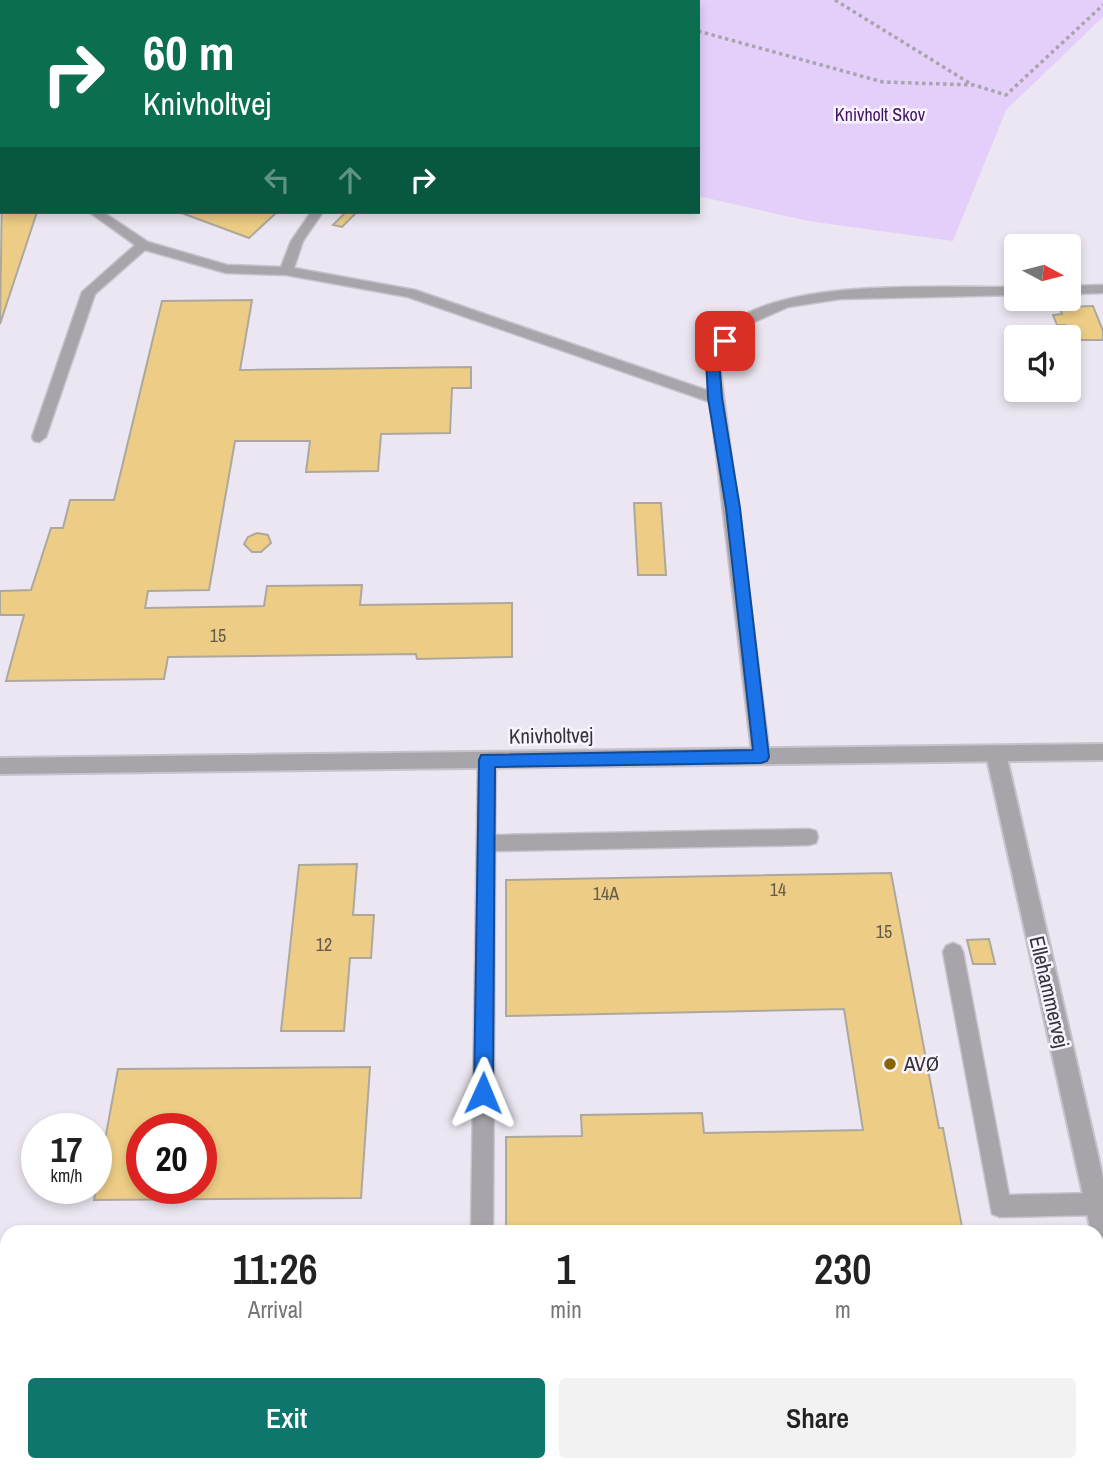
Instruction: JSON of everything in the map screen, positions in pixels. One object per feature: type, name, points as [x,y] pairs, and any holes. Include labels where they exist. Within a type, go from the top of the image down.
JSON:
[{"type":"street","name":"Knivholtvej","points":[[0,766],[1103,752]]},
{"type":"street","name":"Ellehammervej","points":[[996,754],[1102,1225]]},
{"type":"lane","points":[[98,214],[143,245],[226,269],[286,271],[410,293],[715,398]]},
{"type":"lane","points":[[286,271],[297,241],[316,214]]},
{"type":"lane","points":[[39,437],[89,292],[143,245]]},
{"type":"lane","points":[[1082,290],[1103,289]]},
{"type":"lane","points":[[761,757],[733,508],[715,398],[712,358],[738,324],[785,303],[839,295],[1004,291]]},
{"type":"lane","points":[[482,1225],[487,760]]},
{"type":"lane","points":[[486,843],[809,837]]},
{"type":"lane","points":[[953,952],[1000,1206],[1097,1204]]},
{"type":"path","points":[[835,0],[974,85],[1006,95],[1103,5]]},
{"type":"path","points":[[700,32],[883,82],[974,85]]},
{"type":"green space","name":"Knivholt Skov","points":[[700,0],[1103,0],[1103,17],[1006,110],[953,241],[808,221],[700,196]]},
{"type":"building","points":[[2,214],[36,214],[0,324]]},
{"type":"building","points":[[184,214],[275,214],[249,238]]},
{"type":"building","points":[[344,214],[355,214],[342,227],[333,225]]},
{"type":"building","points":[[252,300],[240,370],[471,367],[471,388],[452,388],[450,433],[381,434],[378,471],[306,472],[310,441],[235,441],[209,590],[148,591],[145,608],[264,606],[267,586],[362,585],[360,605],[512,603],[512,657],[417,659],[416,654],[168,657],[164,679],[6,681],[24,615],[0,615],[0,591],[31,590],[51,528],[63,528],[70,500],[114,500],[162,301]]},
{"type":"building","points":[[1082,306],[1093,306],[1103,331],[1103,340],[1081,340],[1081,325],[1057,325],[1053,315],[1062,314],[1061,312],[1082,312]]},
{"type":"building","points":[[634,503],[661,503],[666,575],[638,575]]},
{"type":"building","points":[[257,533],[268,535],[271,543],[261,552],[252,552],[244,544],[248,537]]},
{"type":"building","points":[[357,864],[353,915],[374,915],[371,958],[350,958],[344,1031],[281,1031],[299,865]]},
{"type":"building","name":"AVØ","points":[[891,873],[939,1128],[943,1128],[962,1225],[506,1225],[506,1137],[582,1136],[581,1115],[702,1113],[704,1133],[863,1130],[844,1009],[506,1016],[506,880]]},
{"type":"building","points":[[989,939],[995,964],[973,964],[967,940]]},
{"type":"building","points":[[370,1067],[361,1198],[217,1199],[217,1113],[126,1113],[126,1200],[112,1200],[110,1113],[118,1069]]},
{"type":"place","name":"AVØ","points":[[890,1064]]},
{"type":"route","points":[[483,1093],[487,760],[761,757],[733,508],[715,398],[712,358],[725,341]]}]
